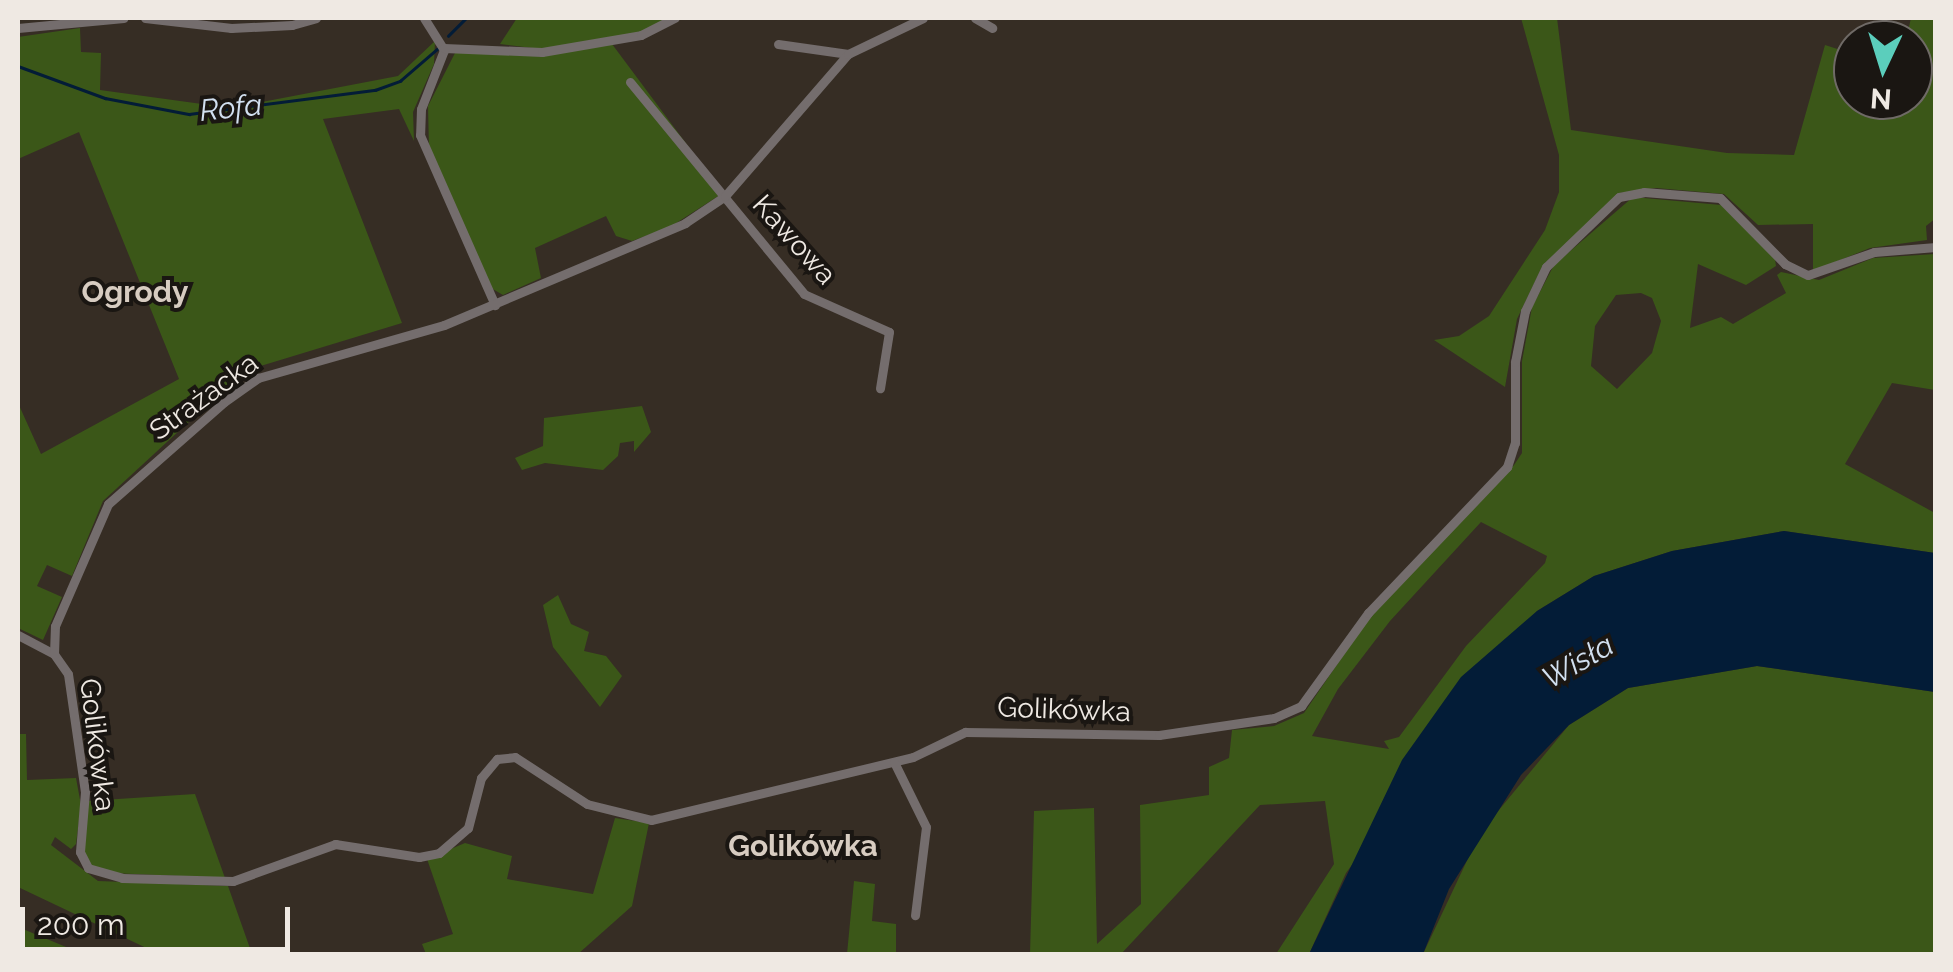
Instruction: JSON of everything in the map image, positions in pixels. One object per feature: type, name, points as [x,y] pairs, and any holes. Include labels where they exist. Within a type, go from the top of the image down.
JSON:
[{"type":"street","points":[[18,28],[124,18]]},
{"type":"street","points":[[145,18],[268,28],[316,18]]},
{"type":"street","points":[[424,18],[444,48]]},
{"type":"street","points":[[444,48],[542,52],[641,35],[676,18]]},
{"type":"street","points":[[778,44],[848,54],[922,18]]},
{"type":"street","points":[[975,18],[992,28]]},
{"type":"street","points":[[444,48],[421,110],[420,135],[495,304]]},
{"type":"street","name":"Strażacka","points":[[54,654],[55,626],[108,504],[224,402],[258,378],[321,355],[444,325],[685,223],[725,196],[848,54]]},
{"type":"street","points":[[630,82],[725,196]]},
{"type":"street","name":"Golikówka","points":[[18,635],[54,654],[68,674],[85,792],[80,852],[88,868],[105,876],[233,881],[335,844],[419,857],[439,852],[468,828],[480,778],[497,759],[515,757],[587,804],[651,820],[894,762],[982,729],[1080,737],[1159,735],[1274,718],[1301,706],[1368,613],[1506,466],[1515,443],[1515,362],[1524,311],[1546,267],[1619,197],[1644,192],[1720,198],[1785,264],[1808,275],[1874,252],[1936,247]]},
{"type":"street","name":"Kawowa","points":[[725,196],[804,294],[889,332],[880,388]]},
{"type":"street","points":[[894,762],[926,827],[915,915]]},
{"type":"green space","points":[[517,18],[671,18],[639,33],[540,49],[500,44]]},
{"type":"green space","points":[[1521,18],[1557,18],[1571,130],[1727,153],[1794,155],[1825,45],[1833,48],[1833,120],[1933,120],[1933,20],[1911,20],[1935,18],[1936,218],[1926,226],[1927,240],[1870,248],[1813,271],[1813,224],[1758,225],[1724,194],[1656,188],[1620,193],[1543,265],[1517,319],[1505,387],[1434,340],[1459,336],[1489,316],[1545,230],[1559,192],[1559,155]]},
{"type":"green space","points":[[80,28],[81,52],[101,53],[100,90],[231,108],[398,76],[435,41],[434,64],[413,112],[414,141],[399,109],[323,119],[402,323],[244,371],[103,501],[72,576],[47,565],[37,586],[62,597],[43,640],[18,628],[18,403],[41,454],[179,379],[79,132],[18,159],[18,37]]},
{"type":"green space","points":[[612,44],[723,193],[670,227],[632,241],[616,236],[606,216],[535,248],[541,278],[503,295],[491,288],[429,149],[428,106],[455,53]]},
{"type":"green space","points":[[1633,197],[1721,205],[1775,259],[1776,266],[1746,285],[1698,264],[1690,328],[1721,317],[1733,324],[1786,293],[1777,275],[1781,272],[1819,280],[1873,258],[1935,254],[1935,390],[1892,383],[1845,464],[1935,513],[1935,553],[1784,531],[1672,551],[1594,576],[1537,611],[1346,873],[1309,954],[1276,954],[1334,864],[1325,801],[1260,805],[1121,954],[1030,954],[1034,811],[1094,808],[1097,944],[1141,904],[1140,805],[1209,795],[1209,767],[1229,758],[1232,730],[1274,726],[1304,713],[1366,622],[1514,465],[1522,453],[1522,361],[1532,307],[1554,265]],"holes":[[[1641,293],[1652,298],[1661,321],[1652,353],[1617,389],[1591,366],[1595,326],[1616,295]],[[1481,522],[1547,556],[1545,563],[1466,646],[1399,737],[1384,741],[1389,749],[1312,736],[1338,689],[1390,621]]]},
{"type":"green space","points":[[642,406],[651,432],[634,452],[634,441],[620,443],[618,456],[603,470],[545,463],[522,470],[515,458],[543,446],[544,418]]},
{"type":"green space","points":[[558,595],[571,624],[589,632],[584,651],[606,656],[622,676],[600,707],[553,647],[543,605]]},
{"type":"green space","points":[[1757,666],[1935,692],[1935,954],[1423,954],[1480,833],[1569,725],[1628,688]]},
{"type":"green space","points":[[18,734],[26,734],[27,780],[76,778],[81,805],[76,844],[71,849],[55,837],[51,845],[98,881],[228,886],[252,954],[159,954],[18,887]]},
{"type":"green space","points":[[195,794],[225,878],[111,873],[92,866],[84,853],[87,801]]},
{"type":"green space","points":[[615,818],[649,823],[632,906],[578,954],[426,954],[422,944],[453,934],[427,859],[465,843],[512,856],[507,879],[593,894]]},
{"type":"green space","points":[[854,881],[875,884],[872,921],[896,924],[896,954],[847,954]]},
{"type":"green space","points":[[18,927],[83,954],[18,954]]},
{"type":"water","name":"Wisła","points":[[1784,531],[1935,553],[1935,692],[1757,666],[1628,688],[1569,725],[1521,775],[1449,889],[1423,954],[1309,954],[1402,760],[1461,677],[1537,611],[1594,576],[1672,551]]},
{"type":"waterway","name":"Rofa","points":[[448,36],[466,18]]},
{"type":"waterway","name":"Rofa","points":[[18,66],[105,98],[189,114],[375,90],[400,81],[437,49]]},
{"type":"district","name":"Ogrody","points":[[135,292]]},
{"type":"district","name":"Golikówka","points":[[803,846]]}]
